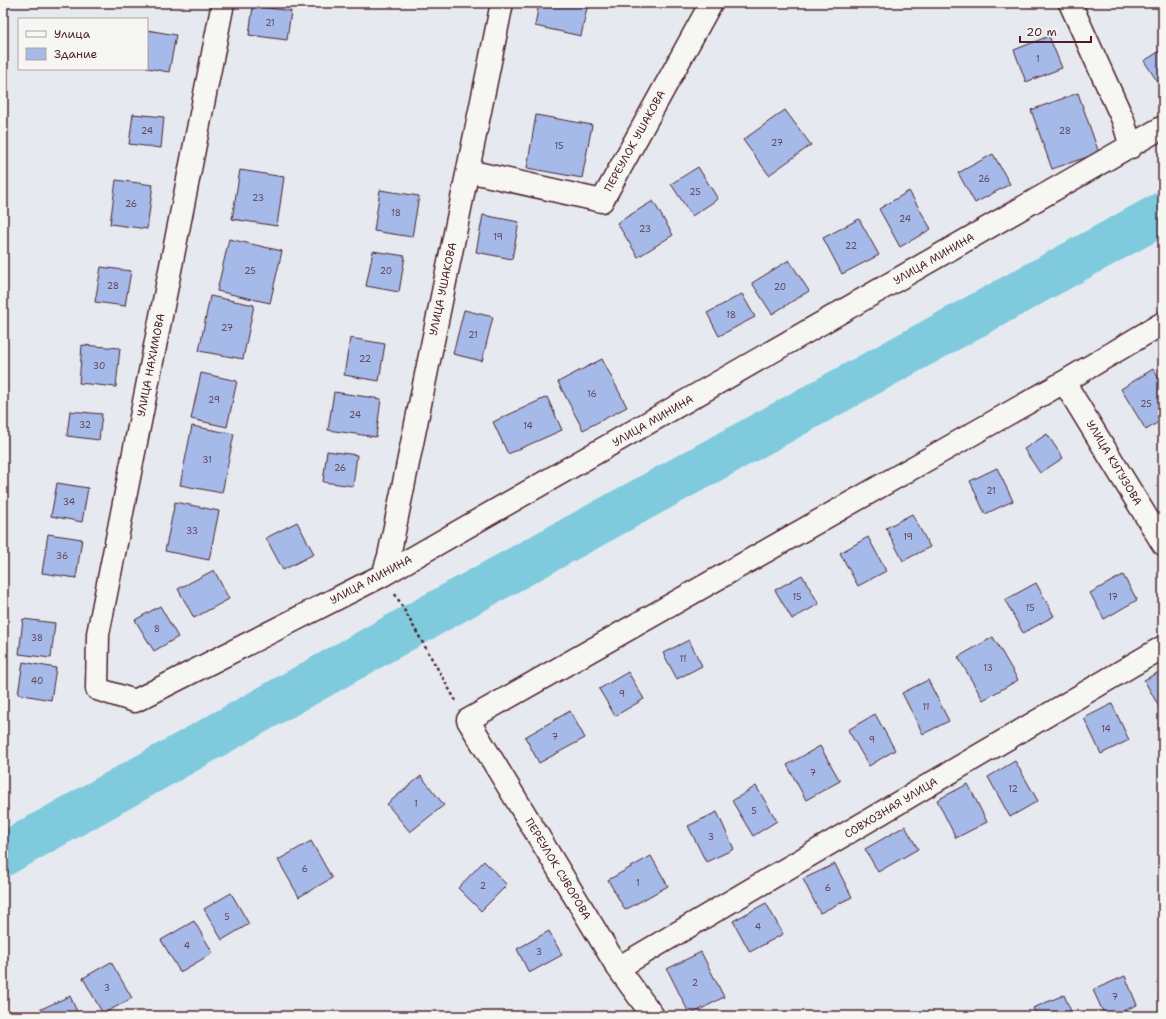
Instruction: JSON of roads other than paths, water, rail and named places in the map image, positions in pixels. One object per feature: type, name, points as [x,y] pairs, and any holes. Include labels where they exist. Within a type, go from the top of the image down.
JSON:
[{"type":"street","name":"УЛИЦА НАХИМОВА","points":[[135,701],[97,689],[98,634],[223,3]]},
{"type":"street","name":"УЛИЦА УШАКОВА","points":[[383,575],[389,556],[502,3]]},
{"type":"street","name":"ПЕРЕУЛОК УШАКОВА","points":[[468,171],[602,201],[711,3]]},
{"type":"street","points":[[1070,3],[1123,120],[1131,147]]},
{"type":"street","name":"УЛИЦА МИНИНА","points":[[135,701],[383,575],[1131,147],[1163,127]]},
{"type":"street","points":[[1064,382],[1163,323]]},
{"type":"street","name":"УЛИЦА КУТУЗОВА","points":[[1064,382],[1163,544]]},
{"type":"street","name":"ПЕРЕУЛОК СУВОРОВА","points":[[652,1016],[618,968],[468,720],[1064,382]]},
{"type":"street","name":"СОВХОЗНАЯ УЛИЦА","points":[[618,968],[1163,647]]},
{"type":"waterway","points":[[3,855],[399,633],[1163,213]]}]
